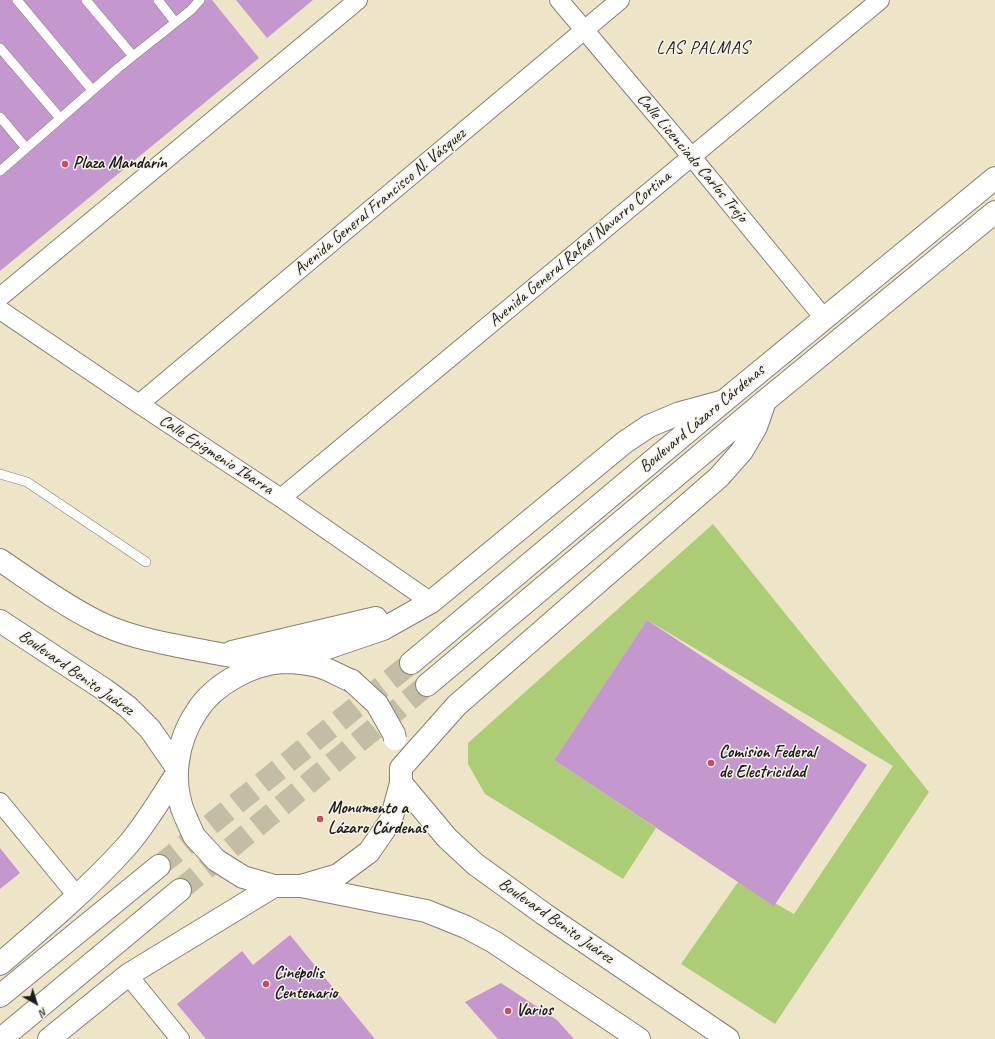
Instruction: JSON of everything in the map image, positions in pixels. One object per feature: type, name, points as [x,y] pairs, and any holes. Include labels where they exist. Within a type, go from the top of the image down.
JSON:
[{"type":"main road","name":"Boulevard Lázaro Cárdenas","points":[[411,663],[724,401],[995,178]]},
{"type":"main road","name":"Boulevard Lázaro Cárdenas","points":[[427,685],[765,401],[995,212]]},
{"type":"main road","points":[[0,964],[78,897],[126,847],[148,818],[176,771],[183,737],[197,710],[218,688],[244,672],[280,663],[383,629],[431,602],[625,442],[649,426],[680,413],[724,401]]},
{"type":"main road","points":[[401,775],[457,705],[719,477],[742,451],[756,426],[765,401]]},
{"type":"main road","points":[[0,560],[71,607],[116,630],[142,639],[220,655],[320,667],[352,681],[377,704],[394,734],[401,775],[391,820],[369,852],[338,875],[301,886]]},
{"type":"main road","points":[[220,655],[376,618],[431,602]]},
{"type":"main road","name":"Boulevard Benito Juárez","points":[[0,621],[105,690],[128,707],[150,729],[176,771]]},
{"type":"main road","points":[[176,771],[181,807],[194,836],[216,860],[243,877],[274,886],[301,886],[426,911],[466,927],[494,942],[639,1039]]},
{"type":"main road","name":"Boulevard Benito Juárez","points":[[401,775],[447,838],[475,864],[544,914],[728,1039]]},
{"type":"main road","points":[[0,996],[159,866]]},
{"type":"main road","points":[[49,1039],[128,975],[274,886]]},
{"type":"main road","points":[[2,1039],[180,890]]},
{"type":"street","points":[[0,297],[358,0]]},
{"type":"street","name":"Calle Licenciado Carlos Trejo","points":[[559,0],[692,156],[824,318]]},
{"type":"street","name":"Avenida General Francisco N. Vásquez","points":[[139,404],[620,0]]},
{"type":"street","name":"Avenida General Rafael Navarro Cortina","points":[[281,498],[880,0]]},
{"type":"street","name":"Calle Epigmenio Ibarra","points":[[0,310],[281,498],[431,602]]},
{"type":"street","points":[[0,802],[78,897]]},
{"type":"street","points":[[128,975],[180,1039]]},
{"type":"lane","points":[[16,0],[92,90]]},
{"type":"lane","points":[[86,0],[133,56]]},
{"type":"lane","points":[[158,0],[175,22]]},
{"type":"lane","points":[[0,171],[92,90],[191,10],[200,0]]},
{"type":"lane","points":[[0,48],[60,118]]},
{"type":"lane","points":[[0,117],[26,148]]},
{"type":"lane","points":[[0,474],[27,482],[146,562]]},
{"type":"green space","points":[[713,524],[929,792],[775,1024],[681,964],[738,882],[794,914],[893,766],[647,620],[554,760],[656,828],[623,879],[485,794],[468,764],[468,743]]},
{"type":"building","name":"Plaza Mandarín","points":[[0,0],[212,0],[259,58],[0,271]]},
{"type":"building","points":[[236,0],[313,0],[267,38]]},
{"type":"building","name":"Comision Federal de Electricidad","points":[[647,620],[867,765],[774,906],[554,760]]},
{"type":"building","points":[[0,848],[20,873],[0,889]]},
{"type":"building","name":"Cinépolis Centenario","points":[[290,935],[375,1039],[206,1039],[177,1004],[242,951],[253,965]]},
{"type":"building","name":"Varios","points":[[501,983],[557,1020],[574,1039],[498,1039],[465,1002]]},
{"type":"tunnel","points":[[159,866],[411,663]]},
{"type":"tunnel","points":[[180,890],[427,685]]},
{"type":"place","name":"Plaza Mandarín","points":[[65,164]]},
{"type":"place","name":"Comision Federal de Electricidad","points":[[711,763]]},
{"type":"place","name":"Monumento a Lázaro Cárdenas","points":[[320,819]]},
{"type":"place","name":"Cinépolis Centenario","points":[[266,984]]},
{"type":"place","name":"Varios","points":[[508,1011]]},
{"type":"district","name":"LAS PALMAS","points":[[703,48]]}]
